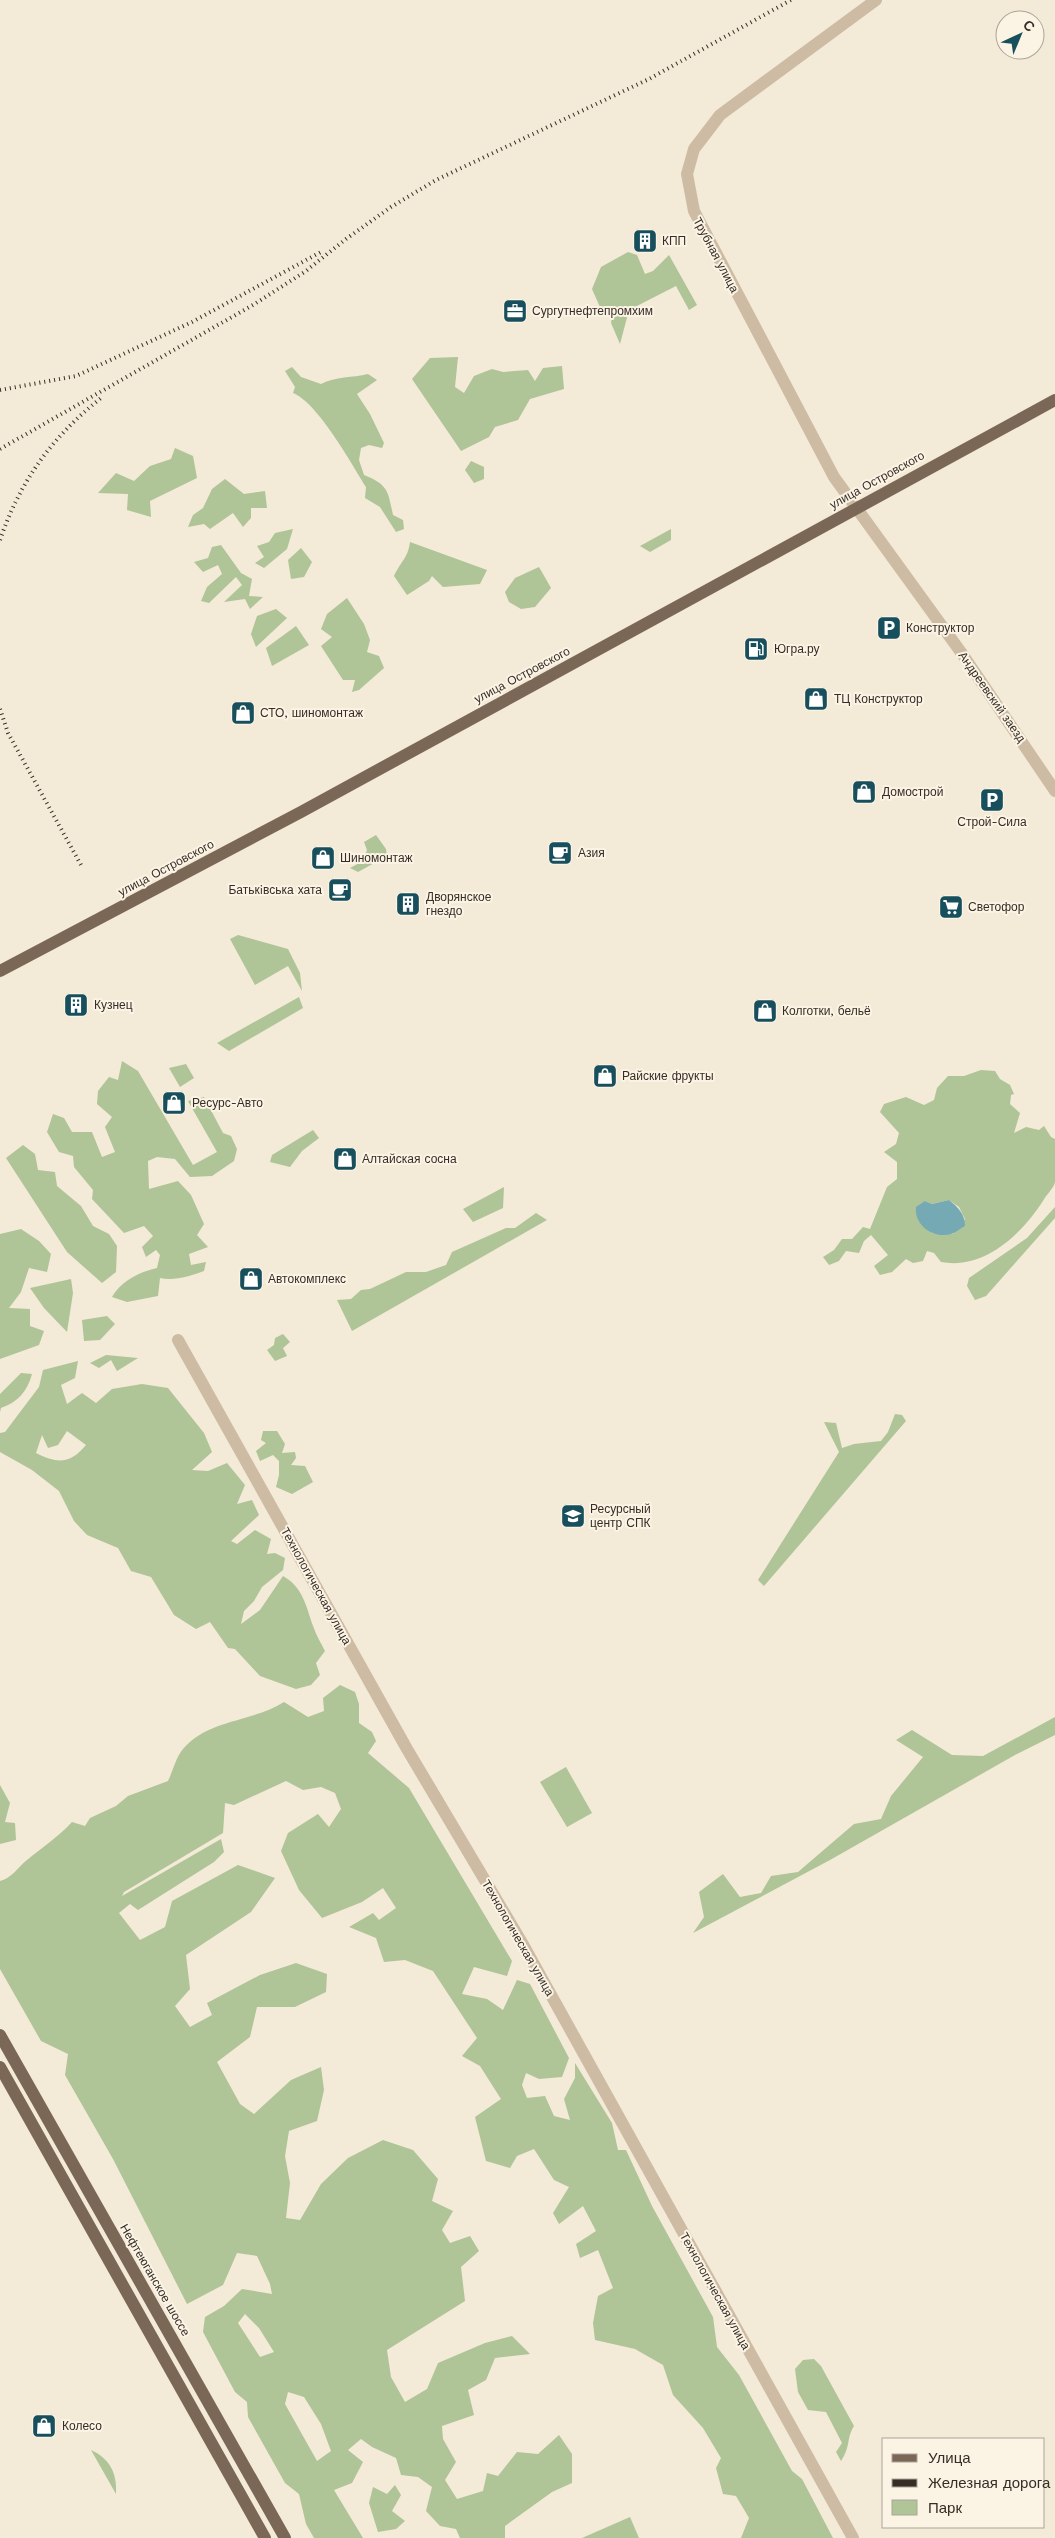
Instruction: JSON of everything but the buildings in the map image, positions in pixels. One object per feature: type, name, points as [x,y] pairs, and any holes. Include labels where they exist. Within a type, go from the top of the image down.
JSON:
[{"type":"main road","name":"улица Островского","points":[[0,971],[302,812],[856,507],[1055,400]]},
{"type":"main road","name":"Нефтеюганское шоссе","points":[[0,2035],[285,2538]]},
{"type":"main road","points":[[0,2067],[265,2538]]},
{"type":"street","name":"Трубная улица","points":[[856,507],[834,477],[694,211],[687,174],[694,149],[720,115],[876,0]]},
{"type":"street","name":"Андреевский заезд","points":[[856,507],[963,656],[1055,791]]},
{"type":"street","name":"Технологическая улица","points":[[178,1340],[221,1412],[406,1749],[521,1941],[853,2538]]},
{"type":"green space","points":[[628,252],[637,255],[645,274],[653,271],[669,255],[697,305],[689,310],[676,286],[629,310],[620,344],[611,323],[613,309],[603,314],[592,289],[601,267]]},
{"type":"green space","points":[[458,357],[455,387],[464,393],[474,376],[492,369],[503,372],[528,370],[535,381],[543,368],[562,366],[564,389],[530,399],[518,420],[495,427],[489,437],[461,451],[412,379],[430,358]]},
{"type":"green space","points":[[292,367],[301,377],[321,384],[338,378],[368,374],[377,380],[357,394],[370,414],[384,443],[382,448],[369,445],[361,448],[359,460],[364,475],[378,482],[386,490],[393,515],[403,520],[404,529],[396,532],[380,507],[365,498],[366,487],[343,449],[313,409],[303,399],[293,393],[295,387],[285,371]]},
{"type":"green space","points":[[175,448],[193,456],[197,478],[150,501],[151,517],[127,510],[128,494],[98,493],[116,473],[134,481],[150,466],[171,459]]},
{"type":"green space","points":[[471,461],[484,467],[484,479],[474,483],[465,470]]},
{"type":"green space","points":[[225,479],[244,494],[265,491],[267,508],[251,508],[251,518],[243,527],[233,513],[210,529],[204,524],[188,527],[193,515],[203,508],[212,489]]},
{"type":"green space","points":[[293,529],[287,549],[264,568],[255,563],[264,557],[257,546],[269,542],[275,533]]},
{"type":"green space","points":[[671,529],[671,540],[650,552],[640,546]]},
{"type":"green space","points":[[410,542],[487,570],[480,584],[443,587],[432,576],[429,581],[407,595],[394,576],[406,556]]},
{"type":"green space","points":[[221,545],[241,573],[252,579],[249,596],[263,597],[250,609],[245,599],[224,602],[242,585],[236,577],[209,603],[201,601],[207,587],[222,574],[218,565],[203,572],[194,562],[208,558],[212,547]]},
{"type":"green space","points":[[301,548],[312,562],[304,577],[291,579],[288,560]]},
{"type":"green space","points":[[539,567],[551,588],[535,607],[521,609],[509,602],[505,592],[515,578]]},
{"type":"green space","points":[[347,598],[364,624],[370,640],[367,652],[379,656],[384,668],[359,690],[352,692],[355,680],[343,680],[321,646],[332,637],[321,629],[327,614]]},
{"type":"green space","points":[[276,609],[287,618],[256,647],[251,634],[257,616]]},
{"type":"green space","points":[[296,626],[309,645],[272,666],[266,648]]},
{"type":"green space","points":[[376,835],[386,849],[387,856],[358,872],[350,868],[363,861],[367,850],[364,842]]},
{"type":"green space","points":[[238,935],[288,949],[300,973],[302,991],[288,966],[255,985],[230,939]]},
{"type":"green space","points":[[299,997],[303,1008],[229,1051],[217,1043]]},
{"type":"green space","points":[[122,1061],[138,1071],[193,1165],[217,1152],[188,1101],[204,1097],[223,1133],[231,1136],[237,1149],[234,1161],[212,1176],[190,1177],[175,1159],[157,1157],[148,1161],[149,1189],[178,1181],[191,1195],[204,1224],[197,1235],[208,1247],[189,1254],[191,1265],[206,1262],[204,1271],[199,1273],[177,1278],[160,1278],[158,1296],[127,1302],[112,1297],[126,1281],[157,1268],[160,1255],[156,1250],[146,1257],[142,1247],[153,1236],[144,1226],[124,1233],[92,1199],[93,1190],[74,1167],[73,1156],[59,1152],[47,1132],[53,1114],[64,1118],[72,1132],[92,1132],[102,1157],[115,1152],[105,1127],[112,1117],[97,1104],[98,1091],[109,1077],[118,1080]]},
{"type":"green space","points":[[186,1064],[194,1078],[180,1087],[169,1068]]},
{"type":"green space","points":[[981,1070],[995,1071],[1000,1079],[1010,1085],[1014,1094],[1011,1095],[1010,1104],[1020,1113],[1014,1133],[1026,1127],[1039,1130],[1044,1126],[1051,1137],[1055,1139],[1055,1182],[1052,1189],[1024,1226],[1012,1237],[1000,1247],[972,1261],[957,1263],[941,1262],[934,1253],[927,1251],[923,1261],[913,1263],[906,1259],[892,1272],[880,1275],[874,1266],[888,1255],[871,1235],[864,1241],[859,1253],[846,1251],[839,1261],[829,1265],[823,1257],[834,1250],[842,1239],[852,1239],[863,1227],[870,1229],[887,1187],[897,1179],[897,1162],[884,1152],[896,1144],[899,1133],[880,1112],[884,1104],[906,1097],[924,1105],[934,1100],[937,1088],[948,1076],[964,1076]],"holes":[[[949,1200],[959,1207],[965,1219],[953,1234],[932,1233],[925,1201],[932,1204]]]},
{"type":"green space","points":[[313,1130],[319,1138],[302,1151],[290,1167],[270,1162],[272,1155]]},
{"type":"green space","points":[[23,1145],[35,1154],[38,1170],[55,1172],[57,1186],[81,1206],[93,1226],[109,1234],[117,1246],[116,1272],[102,1283],[67,1252],[6,1158]]},
{"type":"green space","points":[[504,1187],[503,1208],[473,1222],[463,1209]]},
{"type":"green space","points":[[1055,1207],[1055,1218],[986,1296],[975,1300],[967,1286],[969,1278],[1027,1238]]},
{"type":"green space","points":[[536,1213],[547,1220],[352,1331],[337,1300],[351,1299],[361,1290],[370,1289],[406,1272],[426,1272],[446,1265],[452,1252],[506,1228],[515,1228]]},
{"type":"green space","points":[[21,1229],[39,1241],[51,1254],[47,1272],[29,1268],[21,1292],[9,1308],[30,1309],[30,1326],[44,1331],[39,1345],[0,1359],[0,1234]]},
{"type":"green space","points":[[71,1279],[73,1293],[67,1332],[44,1308],[30,1288]]},
{"type":"green space","points":[[107,1316],[115,1324],[100,1340],[84,1341],[82,1320]]},
{"type":"green space","points":[[283,1334],[290,1342],[283,1348],[287,1356],[275,1361],[267,1350],[274,1345],[275,1338]]},
{"type":"green space","points":[[106,1355],[138,1358],[117,1371],[111,1360],[99,1368],[90,1363]]},
{"type":"green space","points":[[78,1361],[75,1378],[61,1385],[67,1404],[82,1393],[96,1403],[112,1389],[142,1384],[168,1388],[204,1433],[212,1452],[192,1470],[208,1471],[227,1463],[245,1485],[237,1504],[252,1500],[259,1515],[231,1541],[237,1544],[255,1530],[271,1539],[267,1554],[275,1553],[285,1558],[283,1570],[262,1587],[254,1601],[244,1611],[241,1624],[260,1610],[283,1576],[290,1580],[306,1604],[314,1629],[325,1651],[316,1663],[320,1675],[311,1685],[296,1689],[260,1676],[235,1649],[228,1648],[210,1622],[196,1629],[174,1615],[151,1577],[131,1571],[118,1548],[87,1535],[74,1521],[59,1491],[32,1470],[0,1452],[0,1433],[5,1432],[39,1387],[43,1370]],"holes":[[[67,1431],[86,1445],[75,1456],[63,1460],[51,1459],[36,1453],[42,1435],[48,1448],[58,1445]]]},
{"type":"green space","points":[[21,1373],[32,1374],[27,1386],[17,1399],[1,1408],[0,1412],[0,1394]]},
{"type":"green space","points":[[895,1414],[902,1415],[906,1421],[764,1586],[758,1580],[839,1452],[824,1422],[836,1423],[842,1448],[854,1444],[881,1441],[888,1432]]},
{"type":"green space","points":[[263,1431],[277,1431],[285,1444],[282,1453],[295,1452],[296,1458],[291,1465],[305,1466],[313,1482],[292,1494],[276,1487],[279,1475],[279,1461],[273,1455],[260,1461],[256,1451],[266,1443],[261,1440]]},
{"type":"green space","points":[[340,1685],[355,1692],[359,1704],[359,1723],[372,1732],[376,1741],[368,1753],[409,1788],[512,1961],[507,1976],[474,1967],[462,1994],[487,1999],[503,2010],[517,1980],[530,1984],[569,2058],[562,2077],[539,2079],[526,2073],[522,2085],[527,2098],[545,2096],[554,2116],[570,2120],[564,2099],[575,2078],[575,2063],[612,2123],[618,2150],[626,2150],[652,2206],[713,2317],[717,2347],[739,2375],[792,2471],[802,2479],[833,2538],[741,2538],[749,2518],[736,2496],[723,2494],[716,2468],[721,2458],[703,2428],[673,2395],[663,2365],[635,2349],[595,2340],[593,2323],[598,2296],[613,2288],[598,2250],[580,2258],[576,2244],[596,2231],[583,2206],[559,2224],[553,2213],[569,2187],[554,2180],[534,2149],[517,2156],[510,2168],[486,2161],[475,2117],[501,2099],[480,2066],[462,2056],[477,2038],[433,1971],[405,1960],[384,1962],[376,1938],[349,1927],[373,1913],[379,1920],[396,1908],[383,1888],[362,1902],[322,1918],[299,1890],[281,1851],[288,1833],[318,1814],[329,1827],[341,1809],[335,1793],[321,1787],[303,1790],[286,1781],[234,1805],[225,1803],[223,1833],[124,1892],[122,1896],[221,1839],[224,1852],[214,1862],[138,1910],[130,1904],[119,1913],[140,1940],[165,1927],[172,1901],[238,1865],[275,1878],[251,1912],[186,1955],[190,1989],[175,2006],[190,2027],[212,2015],[207,2003],[260,1975],[296,1963],[327,1974],[326,1992],[295,2007],[257,2007],[250,2037],[217,2062],[240,2104],[254,2114],[291,2080],[321,2067],[324,2090],[317,2121],[289,2131],[285,2156],[290,2183],[286,2218],[300,2220],[321,2184],[348,2158],[383,2140],[413,2150],[438,2179],[432,2201],[453,2211],[442,2230],[450,2243],[470,2236],[479,2251],[461,2267],[465,2301],[387,2350],[391,2377],[405,2402],[427,2389],[438,2363],[485,2343],[512,2336],[530,2354],[495,2358],[486,2380],[468,2390],[474,2415],[442,2426],[443,2439],[456,2462],[445,2480],[457,2499],[483,2491],[487,2473],[498,2476],[517,2452],[538,2454],[559,2435],[572,2454],[572,2483],[552,2492],[505,2526],[505,2538],[460,2538],[456,2529],[440,2526],[426,2511],[432,2487],[418,2477],[401,2475],[396,2458],[372,2447],[361,2439],[348,2450],[363,2462],[352,2483],[334,2490],[363,2538],[314,2538],[306,2524],[299,2494],[285,2483],[248,2417],[247,2402],[235,2392],[203,2332],[205,2317],[224,2306],[242,2289],[272,2294],[270,2284],[257,2256],[237,2253],[223,2285],[187,2304],[113,2159],[65,2075],[68,2054],[41,2041],[0,1969],[0,1881],[11,1875],[72,1822],[85,1826],[90,1818],[116,1806],[128,1796],[168,1781],[176,1760],[183,1749],[193,1739],[205,1732],[218,1726],[259,1714],[284,1702],[308,1717],[324,1711],[323,1698]],"holes":[[[245,2314],[259,2328],[274,2352],[260,2357],[238,2323]],[[288,2392],[304,2397],[321,2424],[331,2451],[317,2461],[285,2404]]]},
{"type":"green space","points":[[1055,1717],[1055,1735],[1015,1755],[830,1860],[693,1933],[704,1917],[699,1892],[723,1874],[740,1897],[761,1893],[771,1876],[798,1872],[854,1824],[881,1819],[891,1796],[923,1757],[896,1740],[912,1730],[952,1755],[983,1756]]},
{"type":"green space","points":[[566,1767],[592,1813],[567,1827],[540,1782]]},
{"type":"green space","points":[[0,1785],[10,1803],[5,1822],[15,1823],[16,1840],[0,1844]]},
{"type":"green space","points":[[814,2359],[821,2366],[854,2426],[841,2461],[836,2452],[842,2443],[826,2412],[808,2410],[798,2392],[795,2369],[803,2360]]},
{"type":"green space","points":[[91,2450],[108,2462],[114,2473],[116,2494]]},
{"type":"green space","points":[[395,2485],[401,2495],[392,2511],[405,2521],[396,2529],[378,2532],[369,2503],[373,2487],[387,2494]]},
{"type":"green space","points":[[630,2517],[639,2538],[582,2538]]},
{"type":"water","points":[[949,1200],[960,1211],[964,1218],[965,1226],[953,1233],[944,1235],[931,1232],[921,1225],[916,1214],[916,1207],[925,1201],[932,1204]]},
{"type":"railway","points":[[0,449],[253,305],[306,271],[346,239],[391,207],[436,180],[649,79],[791,0]]},
{"type":"railway","points":[[0,390],[76,376],[192,322],[321,252]]},
{"type":"railway","points":[[0,540],[17,498],[40,462],[67,428],[101,398]]},
{"type":"railway","points":[[0,709],[8,733],[81,865]]},
{"type":"place","name":"КПП","points":[[645,241]]},
{"type":"place","name":"Сургутнефтепромхим","points":[[515,311]]},
{"type":"place","name":"Конструктор","points":[[889,628]]},
{"type":"place","name":"Югра.ру","points":[[756,649]]},
{"type":"place","name":"ТЦ Конструктор","points":[[816,699]]},
{"type":"place","name":"СТО, шиномонтаж","points":[[243,713]]},
{"type":"place","name":"Домострой","points":[[864,792]]},
{"type":"place","name":"Строй-Сила","points":[[992,800]]},
{"type":"place","name":"Азия","points":[[560,853]]},
{"type":"place","name":"Шиномонтаж","points":[[323,858]]},
{"type":"place","name":"Батькiвська хата","points":[[340,890]]},
{"type":"place","name":"Дворянское гнездо","points":[[408,904]]},
{"type":"place","name":"Светофор","points":[[951,907]]},
{"type":"place","name":"Кузнец","points":[[76,1005]]},
{"type":"place","name":"Колготки, бельё","points":[[765,1011]]},
{"type":"place","name":"Райские фрукты","points":[[605,1076]]},
{"type":"place","name":"Ресурс-Авто","points":[[174,1103]]},
{"type":"place","name":"Алтайская сосна","points":[[345,1159]]},
{"type":"place","name":"Автокомплекс","points":[[251,1279]]},
{"type":"place","name":"Ресурсный центр СПК","points":[[573,1516]]},
{"type":"place","name":"Колесо","points":[[44,2426]]}]
